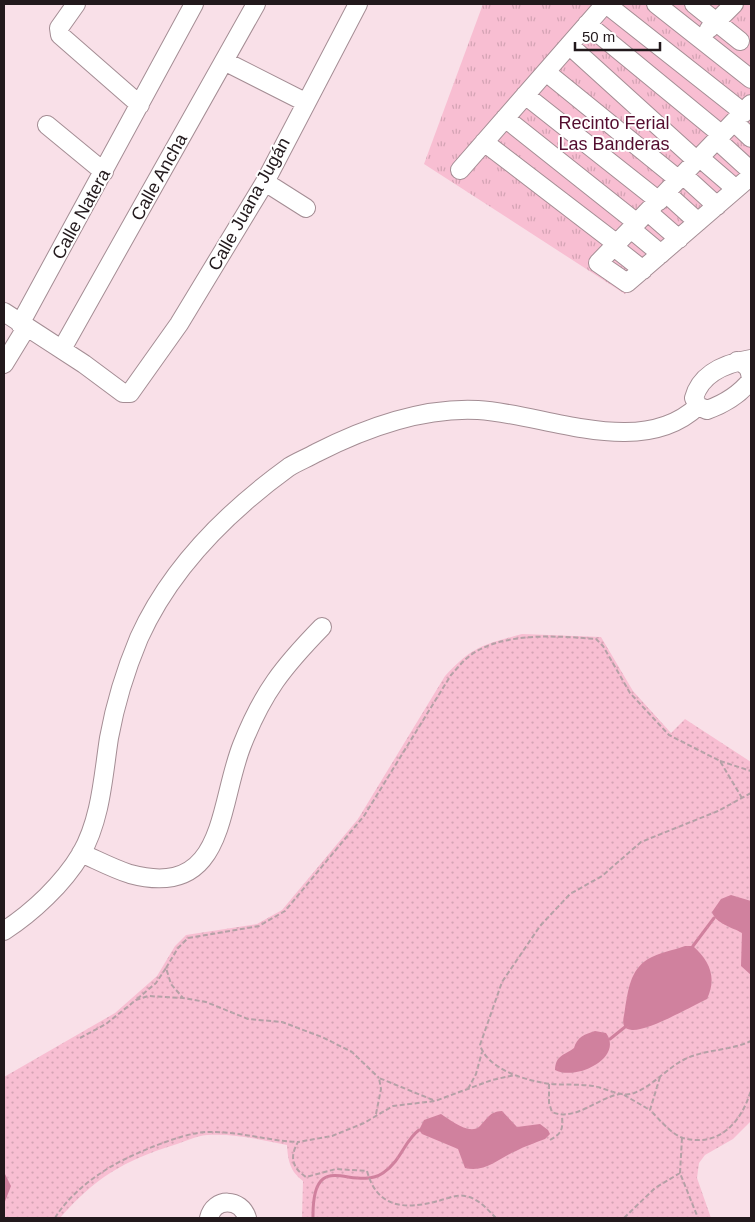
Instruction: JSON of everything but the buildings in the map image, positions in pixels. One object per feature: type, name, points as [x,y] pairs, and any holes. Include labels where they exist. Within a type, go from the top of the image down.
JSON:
[{"type":"street","points":[[76,4],[59,28],[60,35],[140,104]]},
{"type":"street","name":"Calle Natera","points":[[4,364],[194,4]]},
{"type":"street","name":"Calle Ancha","points":[[62,349],[256,4]]},
{"type":"street","name":"Calle Juana Jugán","points":[[62,349],[127,394],[130,393],[178,324],[264,182],[358,4]]},
{"type":"street","points":[[460,170],[606,4],[746,110],[751,138]]},
{"type":"street","points":[[656,4],[750,77]]},
{"type":"street","points":[[675,19],[690,4]]},
{"type":"street","points":[[694,4],[716,22],[746,36],[724,58]]},
{"type":"street","points":[[700,39],[734,4]]},
{"type":"street","points":[[587,24],[719,138],[751,171]]},
{"type":"street","points":[[568,45],[736,190]]},
{"type":"street","points":[[224,61],[305,102]]},
{"type":"street","points":[[546,72],[717,206]]},
{"type":"street","points":[[525,95],[679,239]]},
{"type":"street","points":[[615,246],[746,110]]},
{"type":"street","points":[[504,118],[648,211],[698,222]]},
{"type":"street","points":[[47,126],[104,172]]},
{"type":"street","points":[[484,142],[643,270],[751,176]]},
{"type":"street","points":[[264,182],[306,208]]},
{"type":"street","points":[[648,211],[661,254]]},
{"type":"street","points":[[4,312],[23,326],[62,349]]},
{"type":"street","points":[[744,360],[750,371],[751,380],[722,405],[707,410],[698,406],[694,398],[697,388],[708,376],[724,365],[744,360]]},
{"type":"street","points":[[4,931],[22,919],[62,879],[81,854],[94,822],[98,806],[109,736],[121,689],[140,637],[166,591],[201,542],[231,514],[290,467],[351,435],[419,414],[476,410],[525,416],[582,428],[622,433],[665,428],[688,417],[698,406]]},
{"type":"street","points":[[81,854],[129,874],[156,879],[177,877],[195,867],[208,854],[217,834],[241,747],[259,704],[286,664],[322,626]]},
{"type":"street","points":[[209,1218],[210,1212],[217,1205],[225,1202],[235,1203],[242,1208],[247,1218]]},
{"type":"path","points":[[80,1038],[106,1024],[156,983],[178,948],[188,938],[259,926],[285,911],[364,816],[451,676],[468,657],[492,646],[524,637],[596,639],[630,693],[669,736],[720,761],[751,771]]},
{"type":"path","points":[[720,761],[742,798]]},
{"type":"path","points":[[751,793],[718,811],[641,842],[602,876],[570,894],[540,926],[502,982],[480,1045],[482,1052],[487,1058],[515,1075],[549,1084],[594,1086],[621,1094],[650,1110],[661,1122],[682,1138],[706,1139],[721,1136],[747,1105],[751,1090]]},
{"type":"path","points":[[166,968],[171,984],[183,998]]},
{"type":"path","points":[[136,1000],[148,996],[183,998],[206,1002],[248,1019],[282,1022],[322,1037],[352,1052],[379,1078],[435,1100]]},
{"type":"path","points":[[549,1084],[549,1103],[552,1112],[562,1116],[575,1113],[610,1096],[633,1094],[685,1059],[711,1051],[739,1047],[751,1041]]},
{"type":"path","points":[[468,1089],[476,1074],[482,1052]]},
{"type":"path","points":[[55,1218],[61,1208],[101,1172],[156,1146],[204,1132],[235,1132],[298,1142],[332,1136],[364,1123],[376,1114],[393,1106],[435,1100],[515,1075]]},
{"type":"path","points":[[650,1110],[660,1077]]},
{"type":"path","points":[[376,1114],[382,1089],[379,1078]]},
{"type":"path","points":[[550,1140],[561,1133],[563,1128],[562,1116]]},
{"type":"path","points":[[682,1138],[680,1173],[698,1218]]},
{"type":"path","points":[[298,1142],[293,1151],[292,1160],[298,1172],[306,1177],[336,1169],[367,1171],[370,1184],[381,1198],[394,1205],[432,1203],[463,1195],[474,1198],[496,1218]]},
{"type":"path","points":[[624,1218],[655,1188],[680,1173]]},
{"type":"green space","name":"Recinto Ferial Las Banderas","points":[[483,4],[751,4],[751,184],[625,294],[424,164]]},
{"type":"green space","points":[[522,634],[601,637],[633,691],[671,733],[685,719],[751,762],[751,1121],[733,1139],[705,1155],[699,1163],[697,1178],[711,1218],[302,1218],[303,1181],[290,1165],[287,1145],[247,1137],[207,1135],[156,1151],[111,1172],[85,1192],[60,1218],[4,1218],[4,1077],[115,1013],[157,976],[175,946],[186,935],[257,924],[282,910],[358,819],[445,676],[471,652],[488,644]]},
{"type":"shaded area","points":[[731,895],[751,901],[751,975],[741,966],[742,933],[717,920],[712,912],[721,899]]},
{"type":"shaded area","points":[[685,946],[693,946],[708,964],[711,984],[707,999],[648,1027],[632,1030],[625,1028],[623,1019],[627,995],[637,969],[652,957]]},
{"type":"shaded area","points":[[595,1031],[606,1033],[610,1042],[609,1051],[603,1059],[585,1070],[564,1073],[555,1070],[557,1061],[561,1056],[574,1048],[577,1041],[582,1037]]},
{"type":"shaded area","points":[[502,1111],[517,1127],[540,1124],[550,1134],[545,1139],[519,1149],[486,1167],[473,1169],[465,1168],[458,1149],[422,1134],[419,1130],[424,1120],[441,1114],[460,1126],[476,1129],[491,1114]]},
{"type":"shaded area","points":[[4,1172],[11,1186],[4,1204]]},
{"type":"waterway","points":[[693,946],[714,918]]},
{"type":"waterway","points":[[610,1039],[625,1027]]},
{"type":"waterway","points":[[313,1218],[314,1196],[319,1183],[327,1177],[371,1178],[383,1173],[395,1162],[414,1134],[419,1130]]}]
